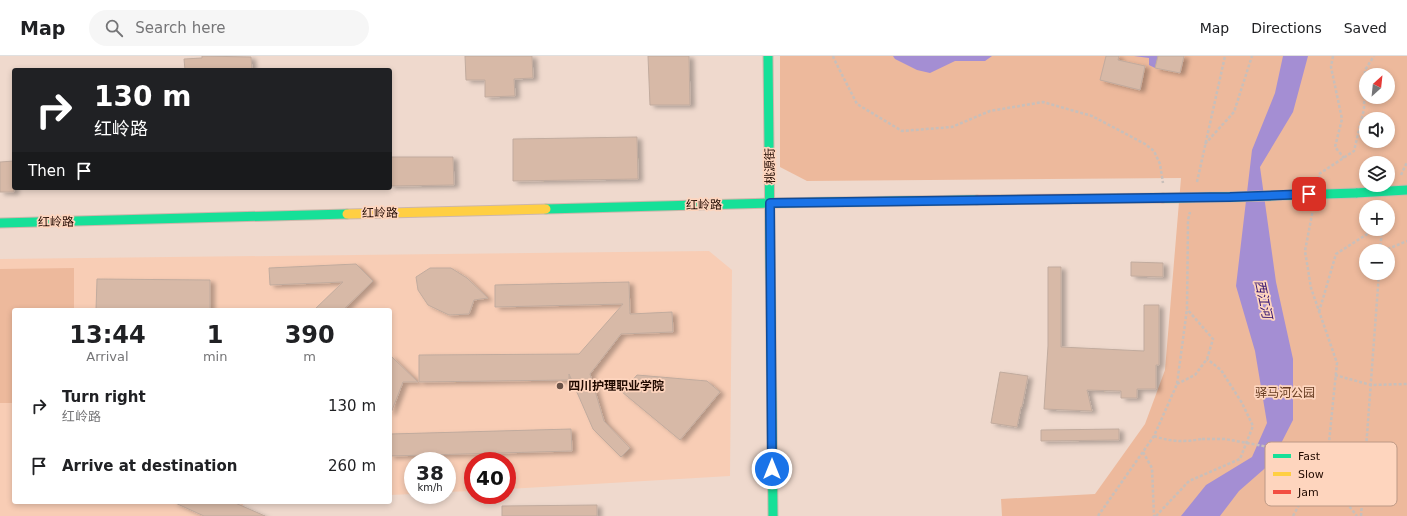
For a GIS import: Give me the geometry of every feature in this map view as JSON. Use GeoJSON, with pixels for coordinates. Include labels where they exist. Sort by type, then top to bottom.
{"type":"FeatureCollection","features":[{"type":"Feature","properties":{"kind":"street","name":"桃源街"},"geometry":{"type":"LineString","coordinates":[[768,56],[773,516]]}},
{"type":"Feature","properties":{"kind":"street","name":"红岭路"},"geometry":{"type":"LineString","coordinates":[[0,223],[770,203],[1230,197],[1407,190]]}},
{"type":"Feature","properties":{"kind":"path"},"geometry":{"type":"LineString","coordinates":[[833,56],[857,104],[902,131],[952,127],[990,111],[1043,102],[1092,116],[1145,144],[1154,151],[1160,164],[1166,198]]}},
{"type":"Feature","properties":{"kind":"path"},"geometry":{"type":"LineString","coordinates":[[1098,516],[1154,436],[1177,384],[1187,308],[1188,220],[1225,56]]}},
{"type":"Feature","properties":{"kind":"path"},"geometry":{"type":"LineString","coordinates":[[1205,144],[1234,112],[1252,56]]}},
{"type":"Feature","properties":{"kind":"path"},"geometry":{"type":"LineString","coordinates":[[1333,56],[1331,67],[1342,119],[1335,147],[1344,158]]}},
{"type":"Feature","properties":{"kind":"path"},"geometry":{"type":"LineString","coordinates":[[1318,182],[1319,174],[1354,151],[1364,109],[1365,70],[1374,56]]}},
{"type":"Feature","properties":{"kind":"path"},"geometry":{"type":"LineString","coordinates":[[1314,205],[1305,251],[1311,288],[1337,363],[1329,442]]}},
{"type":"Feature","properties":{"kind":"path"},"geometry":{"type":"LineString","coordinates":[[1319,312],[1336,254],[1364,236]]}},
{"type":"Feature","properties":{"kind":"path"},"geometry":{"type":"LineString","coordinates":[[1395,246],[1407,241]]}},
{"type":"Feature","properties":{"kind":"path"},"geometry":{"type":"LineString","coordinates":[[1367,442],[1378,280]]}},
{"type":"Feature","properties":{"kind":"path"},"geometry":{"type":"LineString","coordinates":[[1177,384],[1196,375],[1208,359],[1213,339],[1187,308]]}},
{"type":"Feature","properties":{"kind":"path"},"geometry":{"type":"LineString","coordinates":[[1155,516],[1189,481],[1240,459],[1253,426],[1242,403],[1221,370],[1208,359]]}},
{"type":"Feature","properties":{"kind":"path"},"geometry":{"type":"LineString","coordinates":[[1335,375],[1371,385],[1407,384]]}},
{"type":"Feature","properties":{"kind":"path"},"geometry":{"type":"LineString","coordinates":[[1154,436],[1165,440],[1185,442],[1202,439],[1225,438],[1265,446]]}},
{"type":"Feature","properties":{"kind":"path"},"geometry":{"type":"LineString","coordinates":[[1143,452],[1152,468],[1155,516]]}},
{"type":"Feature","properties":{"kind":"path"},"geometry":{"type":"LineString","coordinates":[[1293,516],[1298,506]]}},
{"type":"Feature","properties":{"kind":"path"},"geometry":{"type":"LineString","coordinates":[[1349,506],[1357,516]]}},
{"type":"Feature","properties":{"kind":"path"},"geometry":{"type":"LineString","coordinates":[[1361,516],[1362,506]]}},
{"type":"Feature","properties":{"kind":"shaded area","name":"四川护理职业学院"},"geometry":{"type":"Polygon","coordinates":[[[709,251],[732,270],[730,476],[516,488],[516,452],[464,452],[464,491],[456,492],[456,452],[404,452],[404,494],[392,495],[392,308],[12,308],[12,504],[243,504],[243,516],[0,516],[0,259],[709,251]]]}},
{"type":"Feature","properties":{"kind":"green space","name":"驿马河公园"},"geometry":{"type":"Polygon","coordinates":[[[780,56],[1407,56],[1407,516],[1002,516],[1001,499],[1095,494],[1145,424],[1165,370],[1181,178],[807,181],[780,167],[780,56]]]}},
{"type":"Feature","properties":{"kind":"green space"},"geometry":{"type":"Polygon","coordinates":[[[74,268],[74,308],[12,308],[12,403],[0,403],[0,269],[74,268]]]}},
{"type":"Feature","properties":{"kind":"water"},"geometry":{"type":"Polygon","coordinates":[[[893,56],[992,56],[985,61],[955,61],[930,73],[917,70],[895,59],[893,56]]]}},
{"type":"Feature","properties":{"kind":"water"},"geometry":{"type":"Polygon","coordinates":[[[1134,56],[1158,56],[1155,68],[1149,65],[1149,58],[1134,56]]]}},
{"type":"Feature","properties":{"kind":"water","name":"西江河"},"geometry":{"type":"Polygon","coordinates":[[[1283,56],[1308,56],[1293,112],[1260,167],[1276,282],[1293,359],[1293,420],[1282,442],[1265,442],[1265,468],[1239,491],[1220,516],[1181,516],[1206,485],[1252,457],[1267,423],[1255,351],[1236,286],[1252,150],[1275,93],[1283,56]]]}},
{"type":"Feature","properties":{"kind":"building"},"geometry":{"type":"Polygon","coordinates":[[[202,56],[251,57],[252,68],[185,68],[184,59],[202,58],[202,56]]]}},
{"type":"Feature","properties":{"kind":"building"},"geometry":{"type":"Polygon","coordinates":[[[465,56],[532,56],[533,78],[514,79],[515,96],[485,97],[485,80],[466,80],[465,56]]]}},
{"type":"Feature","properties":{"kind":"building"},"geometry":{"type":"Polygon","coordinates":[[[648,56],[689,56],[690,105],[650,105],[648,56]]]}},
{"type":"Feature","properties":{"kind":"building"},"geometry":{"type":"Polygon","coordinates":[[[1106,56],[1119,56],[1118,60],[1145,66],[1140,90],[1100,80],[1106,56]]]}},
{"type":"Feature","properties":{"kind":"building"},"geometry":{"type":"Polygon","coordinates":[[[1158,56],[1184,56],[1180,73],[1155,68],[1158,56]]]}},
{"type":"Feature","properties":{"kind":"building"},"geometry":{"type":"Polygon","coordinates":[[[637,137],[638,179],[513,181],[513,139],[637,137]]]}},
{"type":"Feature","properties":{"kind":"building"},"geometry":{"type":"Polygon","coordinates":[[[392,157],[453,157],[454,185],[392,186],[392,157]]]}},
{"type":"Feature","properties":{"kind":"building"},"geometry":{"type":"Polygon","coordinates":[[[12,161],[12,190],[14,190],[14,192],[0,192],[0,162],[12,161]]]}},
{"type":"Feature","properties":{"kind":"building"},"geometry":{"type":"Polygon","coordinates":[[[1131,262],[1163,263],[1163,277],[1131,276],[1131,262]]]}},
{"type":"Feature","properties":{"kind":"building"},"geometry":{"type":"Polygon","coordinates":[[[356,264],[373,281],[345,308],[316,308],[343,282],[270,285],[269,268],[356,264]]]}},
{"type":"Feature","properties":{"kind":"building"},"geometry":{"type":"Polygon","coordinates":[[[1048,267],[1061,267],[1061,347],[1144,351],[1144,305],[1159,305],[1159,365],[1156,365],[1156,389],[1137,389],[1137,398],[1121,398],[1121,391],[1087,390],[1092,411],[1044,409],[1048,346],[1048,267]]]}},
{"type":"Feature","properties":{"kind":"building"},"geometry":{"type":"Polygon","coordinates":[[[430,268],[451,268],[467,278],[488,298],[474,300],[469,314],[449,315],[428,305],[418,290],[416,277],[430,268]]]}},
{"type":"Feature","properties":{"kind":"building"},"geometry":{"type":"Polygon","coordinates":[[[97,279],[210,280],[210,308],[96,308],[97,279]]]}},
{"type":"Feature","properties":{"kind":"building"},"geometry":{"type":"Polygon","coordinates":[[[629,282],[630,314],[672,312],[673,332],[621,334],[590,374],[604,421],[630,448],[621,457],[593,429],[569,374],[569,380],[419,382],[419,355],[579,354],[623,304],[495,307],[495,285],[629,282]]]}},
{"type":"Feature","properties":{"kind":"building"},"geometry":{"type":"Polygon","coordinates":[[[392,357],[418,382],[403,382],[392,410],[392,357]]]}},
{"type":"Feature","properties":{"kind":"building"},"geometry":{"type":"Polygon","coordinates":[[[1000,372],[1028,376],[1017,427],[991,423],[1000,372]]]}},
{"type":"Feature","properties":{"kind":"building"},"geometry":{"type":"Polygon","coordinates":[[[637,375],[707,381],[720,392],[680,440],[622,392],[637,375]]]}},
{"type":"Feature","properties":{"kind":"building"},"geometry":{"type":"Polygon","coordinates":[[[571,429],[572,451],[464,452],[464,454],[456,454],[456,452],[404,452],[404,456],[392,456],[392,434],[571,429]]]}},
{"type":"Feature","properties":{"kind":"building"},"geometry":{"type":"Polygon","coordinates":[[[1119,429],[1119,440],[1041,441],[1041,430],[1119,429]]]}},
{"type":"Feature","properties":{"kind":"building"},"geometry":{"type":"Polygon","coordinates":[[[177,504],[238,504],[265,516],[204,516],[177,504]]]}},
{"type":"Feature","properties":{"kind":"building"},"geometry":{"type":"Polygon","coordinates":[[[597,505],[597,516],[502,516],[502,506],[597,505]]]}},
{"type":"Feature","properties":{"kind":"traffic: fast"},"geometry":{"type":"LineString","coordinates":[[768,56],[773,516]]}},
{"type":"Feature","properties":{"kind":"traffic: fast"},"geometry":{"type":"LineString","coordinates":[[1356,193],[1407,190]]}},
{"type":"Feature","properties":{"kind":"traffic: fast"},"geometry":{"type":"LineString","coordinates":[[1230,197],[1356,193]]}},
{"type":"Feature","properties":{"kind":"traffic: fast"},"geometry":{"type":"LineString","coordinates":[[1163,198],[1230,197]]}},
{"type":"Feature","properties":{"kind":"traffic: fast"},"geometry":{"type":"LineString","coordinates":[[546,209],[770,203],[977,200]]}},
{"type":"Feature","properties":{"kind":"traffic: fast"},"geometry":{"type":"LineString","coordinates":[[0,223],[347,214]]}},
{"type":"Feature","properties":{"kind":"traffic: slow"},"geometry":{"type":"LineString","coordinates":[[347,214],[546,209]]}},
{"type":"Feature","properties":{"kind":"traffic: jam"},"geometry":{"type":"LineString","coordinates":[[977,200],[1163,198]]}},
{"type":"Feature","properties":{"kind":"place","name":"四川护理职业学院"},"geometry":{"type":"Point","coordinates":[560,386]}},
{"type":"Feature","properties":{"kind":"route"},"geometry":{"type":"LineString","coordinates":[[772,469],[770,203],[1230,197],[1309,194]]}}]}
